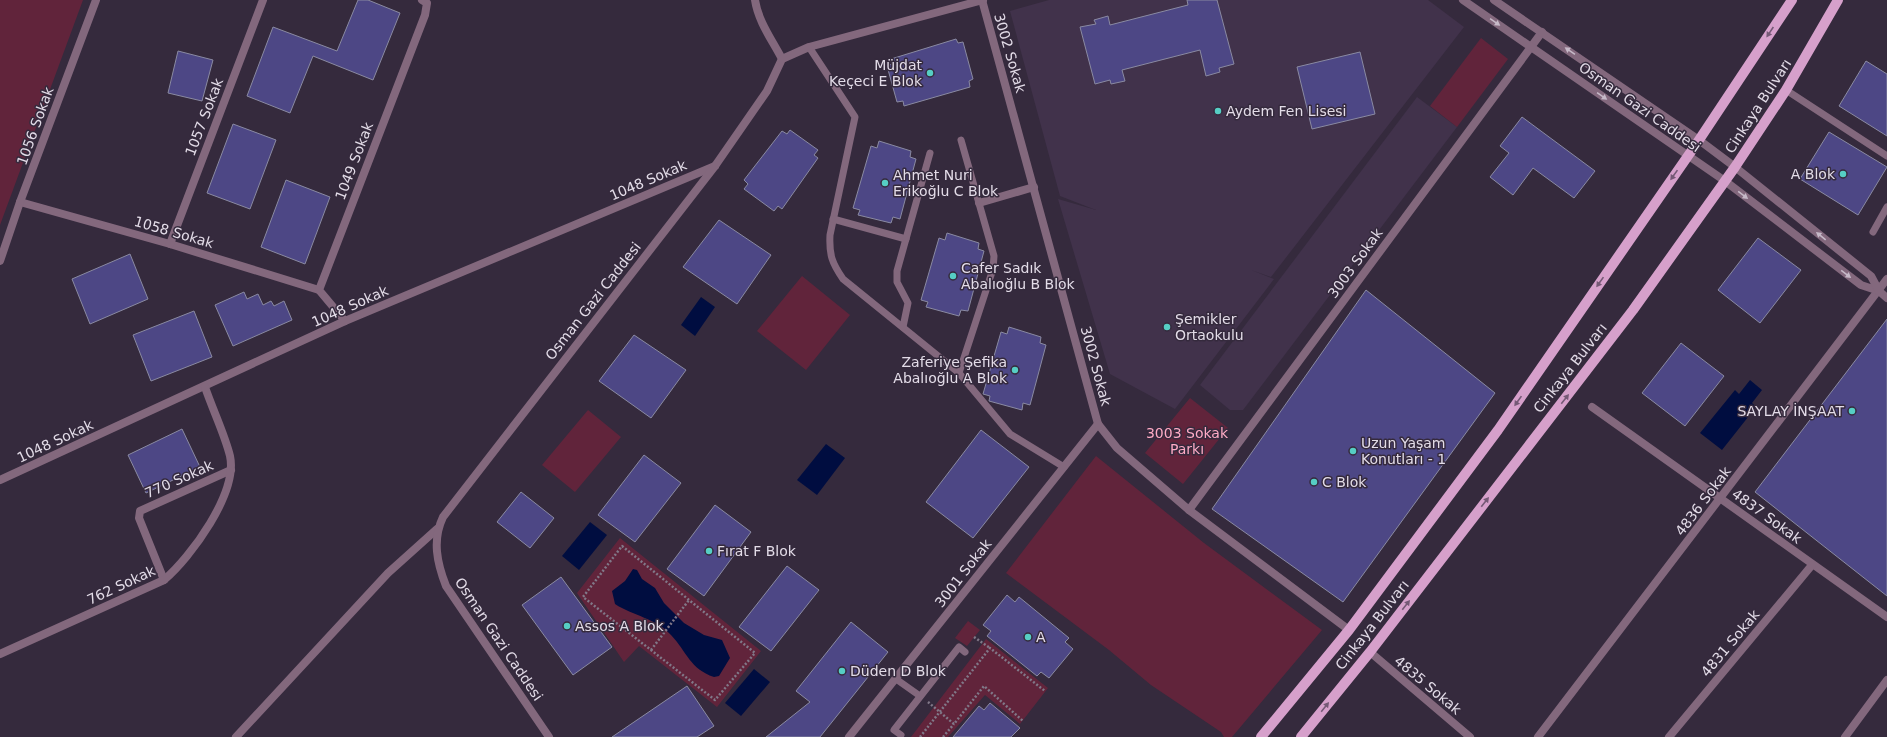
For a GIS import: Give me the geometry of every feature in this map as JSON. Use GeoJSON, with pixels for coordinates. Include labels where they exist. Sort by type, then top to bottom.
{"type":"FeatureCollection","features":[{"type":"Feature","properties":{"kind":"main road","name":"Cinkaya Bulvarı"},"geometry":{"type":"LineString","coordinates":[[1261,737],[1349,630],[1498,430],[1699,140],[1792,0]]}},
{"type":"Feature","properties":{"kind":"main road","name":"Cinkaya Bulvarı"},"geometry":{"type":"LineString","coordinates":[[1301,737],[1370,652],[1633,310],[1725,181],[1786,90],[1838,0]]}},
{"type":"Feature","properties":{"kind":"street","name":"1056 Sokak"},"geometry":{"type":"LineString","coordinates":[[0,261],[20,202],[96,0]]}},
{"type":"Feature","properties":{"kind":"street","name":"1057 Sokak"},"geometry":{"type":"LineString","coordinates":[[170,244],[263,0]]}},
{"type":"Feature","properties":{"kind":"street"},"geometry":{"type":"LineString","coordinates":[[755,0],[756,9],[782,59],[809,47],[982,0]]}},
{"type":"Feature","properties":{"kind":"street","name":"3002 Sokak"},"geometry":{"type":"LineString","coordinates":[[982,0],[1098,424],[1117,448],[1189,510],[1349,630]]}},
{"type":"Feature","properties":{"kind":"street","name":"Osman Gazi Caddesi"},"geometry":{"type":"LineString","coordinates":[[1463,0],[1725,181],[1861,285],[1879,291]]}},
{"type":"Feature","properties":{"kind":"street","name":"Osman Gazi Caddesi"},"geometry":{"type":"LineString","coordinates":[[1494,0],[1735,166],[1871,276],[1879,291],[1887,298]]}},
{"type":"Feature","properties":{"kind":"street","name":"1049 Sokak"},"geometry":{"type":"LineString","coordinates":[[319,290],[425,15],[424,1]]}},
{"type":"Feature","properties":{"kind":"street","name":"3003 Sokak"},"geometry":{"type":"LineString","coordinates":[[1189,510],[1542,32]]}},
{"type":"Feature","properties":{"kind":"street","name":"Osman Gazi Caddesi"},"geometry":{"type":"LineString","coordinates":[[550,737],[446,586],[437,555],[437,530],[443,517],[715,166],[766,91],[782,59]]}},
{"type":"Feature","properties":{"kind":"street","name":"1048 Sokak"},"geometry":{"type":"LineString","coordinates":[[0,480],[205,387],[345,321],[715,166]]}},
{"type":"Feature","properties":{"kind":"street"},"geometry":{"type":"LineString","coordinates":[[979,203],[1034,187]]}},
{"type":"Feature","properties":{"kind":"street","name":"1058 Sokak"},"geometry":{"type":"LineString","coordinates":[[20,202],[170,244],[319,290]]}},
{"type":"Feature","properties":{"kind":"street","name":"4836 Sokak"},"geometry":{"type":"LineString","coordinates":[[1538,737],[1887,279]]}},
{"type":"Feature","properties":{"kind":"street"},"geometry":{"type":"LineString","coordinates":[[319,290],[345,321]]}},
{"type":"Feature","properties":{"kind":"street","name":"762 Sokak"},"geometry":{"type":"LineString","coordinates":[[0,654],[164,580],[179,567],[206,530],[225,493],[230,470],[230,457],[205,387]]}},
{"type":"Feature","properties":{"kind":"street","name":"4837 Sokak"},"geometry":{"type":"LineString","coordinates":[[1592,407],[1887,617]]}},
{"type":"Feature","properties":{"kind":"street","name":"3001 Sokak"},"geometry":{"type":"LineString","coordinates":[[849,737],[1098,424]]}},
{"type":"Feature","properties":{"kind":"street","name":"770 Sokak"},"geometry":{"type":"LineString","coordinates":[[164,580],[139,518],[140,511],[230,470]]}},
{"type":"Feature","properties":{"kind":"street"},"geometry":{"type":"LineString","coordinates":[[236,737],[388,573],[437,530]]}},
{"type":"Feature","properties":{"kind":"street","name":"4831 Sokak"},"geometry":{"type":"LineString","coordinates":[[1669,737],[1812,565]]}},
{"type":"Feature","properties":{"kind":"street","name":"4835 Sokak"},"geometry":{"type":"LineString","coordinates":[[1370,652],[1470,737]]}},
{"type":"Feature","properties":{"kind":"street"},"geometry":{"type":"LineString","coordinates":[[1845,737],[1887,680]]}},
{"type":"Feature","properties":{"kind":"lane"},"geometry":{"type":"LineString","coordinates":[[809,47],[855,117],[830,235],[830,251],[833,265],[843,279],[959,372],[1010,434],[1064,467]]}},
{"type":"Feature","properties":{"kind":"lane"},"geometry":{"type":"LineString","coordinates":[[1786,90],[1887,156]]}},
{"type":"Feature","properties":{"kind":"lane"},"geometry":{"type":"LineString","coordinates":[[959,372],[993,269],[994,256],[961,140]]}},
{"type":"Feature","properties":{"kind":"lane"},"geometry":{"type":"LineString","coordinates":[[903,327],[908,303],[898,282],[897,271],[930,153]]}},
{"type":"Feature","properties":{"kind":"lane"},"geometry":{"type":"LineString","coordinates":[[1873,232],[1887,207]]}},
{"type":"Feature","properties":{"kind":"lane"},"geometry":{"type":"LineString","coordinates":[[833,219],[906,239]]}},
{"type":"Feature","properties":{"kind":"lane"},"geometry":{"type":"LineString","coordinates":[[901,735],[894,730],[920,696],[959,647],[965,652]]}},
{"type":"Feature","properties":{"kind":"lane"},"geometry":{"type":"LineString","coordinates":[[896,679],[920,696]]}},
{"type":"Feature","properties":{"kind":"path"},"geometry":{"type":"LineString","coordinates":[[622,546],[689,600],[755,653],[715,700],[583,597],[622,546]]}},
{"type":"Feature","properties":{"kind":"path"},"geometry":{"type":"LineString","coordinates":[[651,650],[689,600]]}},
{"type":"Feature","properties":{"kind":"path"},"geometry":{"type":"LineString","coordinates":[[974,637],[1045,691]]}},
{"type":"Feature","properties":{"kind":"path"},"geometry":{"type":"LineString","coordinates":[[920,737],[990,648]]}},
{"type":"Feature","properties":{"kind":"path"},"geometry":{"type":"LineString","coordinates":[[943,737],[984,686],[1023,721]]}},
{"type":"Feature","properties":{"kind":"path"},"geometry":{"type":"LineString","coordinates":[[920,696],[954,724]]}},
{"type":"Feature","properties":{"kind":"shaded area","name":"Aydem Fen Lisesi"},"geometry":{"type":"Polygon","coordinates":[[[1049,0],[1428,0],[1464,27],[1271,277],[1251,270],[1274,279],[1175,409],[1110,374],[1058,199],[1096,210],[1060,196],[1010,11],[1049,0]]]}},
{"type":"Feature","properties":{"kind":"shaded area"},"geometry":{"type":"Polygon","coordinates":[[[1417,97],[1457,127],[1243,410],[1230,410],[1200,385],[1417,97]]]}},
{"type":"Feature","properties":{"kind":"shaded area"},"geometry":{"type":"Polygon","coordinates":[[[701,297],[715,307],[695,336],[681,325],[701,297]]]}},
{"type":"Feature","properties":{"kind":"shaded area"},"geometry":{"type":"Polygon","coordinates":[[[1750,380],[1762,390],[1752,403],[1756,407],[1722,450],[1700,433],[1735,390],[1739,394],[1750,380]]]}},
{"type":"Feature","properties":{"kind":"shaded area"},"geometry":{"type":"Polygon","coordinates":[[[826,444],[845,458],[817,495],[797,480],[826,444]]]}},
{"type":"Feature","properties":{"kind":"shaded area"},"geometry":{"type":"Polygon","coordinates":[[[590,522],[607,535],[579,570],[562,556],[590,522]]]}},
{"type":"Feature","properties":{"kind":"shaded area"},"geometry":{"type":"Polygon","coordinates":[[[633,569],[637,570],[642,579],[655,588],[664,603],[684,623],[704,635],[722,640],[730,658],[719,676],[714,677],[706,674],[694,665],[665,629],[615,604],[612,591],[625,581],[633,569]]]}},
{"type":"Feature","properties":{"kind":"shaded area"},"geometry":{"type":"Polygon","coordinates":[[[754,669],[770,682],[741,716],[725,703],[754,669]]]}},
{"type":"Feature","properties":{"kind":"green space"},"geometry":{"type":"Polygon","coordinates":[[[0,0],[83,0],[0,225],[0,0]]]}},
{"type":"Feature","properties":{"kind":"green space"},"geometry":{"type":"Polygon","coordinates":[[[1481,38],[1508,59],[1457,127],[1430,106],[1481,38]]]}},
{"type":"Feature","properties":{"kind":"green space"},"geometry":{"type":"Polygon","coordinates":[[[802,276],[850,315],[806,370],[757,331],[802,276]]]}},
{"type":"Feature","properties":{"kind":"green space","name":"3003 Sokak Parkı"},"geometry":{"type":"Polygon","coordinates":[[[1190,398],[1228,428],[1183,484],[1145,453],[1190,398]]]}},
{"type":"Feature","properties":{"kind":"green space"},"geometry":{"type":"Polygon","coordinates":[[[588,410],[621,437],[575,492],[542,465],[588,410]]]}},
{"type":"Feature","properties":{"kind":"green space"},"geometry":{"type":"Polygon","coordinates":[[[1096,456],[1204,543],[1322,630],[1232,737],[1224,737],[1221,732],[1151,685],[1109,650],[1006,573],[1096,456]]]}},
{"type":"Feature","properties":{"kind":"green space"},"geometry":{"type":"Polygon","coordinates":[[[620,538],[761,651],[717,707],[639,646],[624,662],[577,593],[620,538]]]}},
{"type":"Feature","properties":{"kind":"green space"},"geometry":{"type":"Polygon","coordinates":[[[968,621],[980,630],[967,646],[955,638],[968,621]]]}},
{"type":"Feature","properties":{"kind":"green space"},"geometry":{"type":"Polygon","coordinates":[[[986,639],[1048,688],[1020,724],[985,695],[948,737],[911,737],[986,639]]]}},
{"type":"Feature","properties":{"kind":"building"},"geometry":{"type":"Polygon","coordinates":[[[358,0],[368,0],[400,13],[373,80],[313,56],[290,113],[247,96],[273,27],[337,51],[358,0]]]}},
{"type":"Feature","properties":{"kind":"building"},"geometry":{"type":"Polygon","coordinates":[[[1187,0],[1217,0],[1234,64],[1219,68],[1220,72],[1206,76],[1200,50],[1122,70],[1125,81],[1111,84],[1110,80],[1095,84],[1080,27],[1096,24],[1094,20],[1108,16],[1110,25],[1188,5],[1187,0]]]}},
{"type":"Feature","properties":{"kind":"building","name":"Müjdat Keçeci E Blok"},"geometry":{"type":"Polygon","coordinates":[[[956,39],[958,43],[963,42],[973,79],[969,81],[970,87],[904,106],[903,101],[897,102],[887,66],[892,64],[891,59],[956,39]]]}},
{"type":"Feature","properties":{"kind":"building"},"geometry":{"type":"Polygon","coordinates":[[[178,51],[213,60],[202,101],[168,93],[178,51]]]}},
{"type":"Feature","properties":{"kind":"building"},"geometry":{"type":"Polygon","coordinates":[[[1360,52],[1375,114],[1312,129],[1297,67],[1360,52]]]}},
{"type":"Feature","properties":{"kind":"building"},"geometry":{"type":"Polygon","coordinates":[[[1866,61],[1887,74],[1887,136],[1839,106],[1866,61]]]}},
{"type":"Feature","properties":{"kind":"building"},"geometry":{"type":"Polygon","coordinates":[[[1522,117],[1595,171],[1574,198],[1533,168],[1513,195],[1490,177],[1509,153],[1500,146],[1522,117]]]}},
{"type":"Feature","properties":{"kind":"building"},"geometry":{"type":"Polygon","coordinates":[[[233,124],[276,140],[250,209],[207,193],[233,124]]]}},
{"type":"Feature","properties":{"kind":"building"},"geometry":{"type":"Polygon","coordinates":[[[790,130],[818,150],[814,155],[818,158],[782,209],[778,206],[774,211],[744,189],[748,184],[744,180],[782,131],[787,134],[790,130]]]}},
{"type":"Feature","properties":{"kind":"building","name":"A Blok"},"geometry":{"type":"Polygon","coordinates":[[[1829,132],[1887,167],[1858,215],[1800,179],[1829,132]]]}},
{"type":"Feature","properties":{"kind":"building","name":"Ahmet Nuri Erikoğlu C Blok"},"geometry":{"type":"Polygon","coordinates":[[[879,141],[911,151],[910,157],[916,159],[900,219],[893,217],[891,223],[858,215],[860,210],[853,208],[871,146],[877,148],[879,141]]]}},
{"type":"Feature","properties":{"kind":"building"},"geometry":{"type":"Polygon","coordinates":[[[286,180],[330,197],[305,264],[261,247],[286,180]]]}},
{"type":"Feature","properties":{"kind":"building"},"geometry":{"type":"Polygon","coordinates":[[[719,220],[771,255],[737,304],[683,267],[719,220]]]}},
{"type":"Feature","properties":{"kind":"building","name":"Cafer Sadık Abalıoğlu B Blok"},"geometry":{"type":"Polygon","coordinates":[[[947,233],[979,243],[978,249],[984,251],[968,311],[961,310],[959,316],[926,307],[928,302],[921,300],[939,238],[945,240],[947,233]]]}},
{"type":"Feature","properties":{"kind":"building"},"geometry":{"type":"Polygon","coordinates":[[[1758,238],[1801,270],[1760,323],[1718,290],[1758,238]]]}},
{"type":"Feature","properties":{"kind":"building"},"geometry":{"type":"Polygon","coordinates":[[[130,254],[148,299],[90,324],[72,279],[130,254]]]}},
{"type":"Feature","properties":{"kind":"building","name":"Uzun Yaşam Konutları - 1"},"geometry":{"type":"Polygon","coordinates":[[[1366,290],[1495,393],[1343,602],[1212,509],[1366,290]]]}},
{"type":"Feature","properties":{"kind":"building"},"geometry":{"type":"Polygon","coordinates":[[[244,292],[247,299],[258,294],[263,305],[271,301],[274,306],[284,301],[292,320],[233,346],[215,305],[244,292]]]}},
{"type":"Feature","properties":{"kind":"building"},"geometry":{"type":"Polygon","coordinates":[[[194,311],[212,357],[151,381],[133,335],[194,311]]]}},
{"type":"Feature","properties":{"kind":"building","name":"SAYLAY İNŞAAT"},"geometry":{"type":"Polygon","coordinates":[[[1887,319],[1887,596],[1755,492],[1887,319]]]}},
{"type":"Feature","properties":{"kind":"building","name":"Zaferiye Şefika Abalıoğlu A Blok"},"geometry":{"type":"Polygon","coordinates":[[[1009,327],[1041,337],[1040,343],[1046,345],[1030,405],[1023,403],[1022,410],[989,401],[990,396],[983,394],[1001,332],[1007,334],[1009,327]]]}},
{"type":"Feature","properties":{"kind":"building"},"geometry":{"type":"Polygon","coordinates":[[[634,335],[686,370],[651,418],[599,381],[634,335]]]}},
{"type":"Feature","properties":{"kind":"building"},"geometry":{"type":"Polygon","coordinates":[[[1681,343],[1724,376],[1685,426],[1642,393],[1681,343]]]}},
{"type":"Feature","properties":{"kind":"building"},"geometry":{"type":"Polygon","coordinates":[[[182,429],[200,467],[146,493],[128,455],[182,429]]]}},
{"type":"Feature","properties":{"kind":"building"},"geometry":{"type":"Polygon","coordinates":[[[981,430],[1029,467],[973,538],[926,502],[981,430]]]}},
{"type":"Feature","properties":{"kind":"building"},"geometry":{"type":"Polygon","coordinates":[[[644,455],[681,483],[635,542],[598,515],[644,455]]]}},
{"type":"Feature","properties":{"kind":"building"},"geometry":{"type":"Polygon","coordinates":[[[521,492],[554,518],[530,548],[497,522],[521,492]]]}},
{"type":"Feature","properties":{"kind":"building","name":"Fırat F Blok"},"geometry":{"type":"Polygon","coordinates":[[[715,505],[751,532],[704,596],[667,569],[715,505]]]}},
{"type":"Feature","properties":{"kind":"building"},"geometry":{"type":"Polygon","coordinates":[[[787,566],[819,590],[771,651],[739,627],[787,566]]]}},
{"type":"Feature","properties":{"kind":"building","name":"Assos A Blok"},"geometry":{"type":"Polygon","coordinates":[[[561,577],[612,647],[573,675],[522,605],[561,577]]]}},
{"type":"Feature","properties":{"kind":"building","name":"A"},"geometry":{"type":"Polygon","coordinates":[[[1007,595],[1015,602],[1019,597],[1069,638],[1065,642],[1073,649],[1049,678],[1041,672],[1037,676],[987,636],[991,631],[983,625],[1007,595]]]}},
{"type":"Feature","properties":{"kind":"building","name":"Düden D Blok"},"geometry":{"type":"Polygon","coordinates":[[[851,622],[888,652],[820,737],[766,737],[810,702],[796,691],[851,622]]]}},
{"type":"Feature","properties":{"kind":"building"},"geometry":{"type":"Polygon","coordinates":[[[687,686],[714,726],[697,737],[612,737],[687,686]]]}},
{"type":"Feature","properties":{"kind":"building"},"geometry":{"type":"Polygon","coordinates":[[[990,703],[1020,728],[1011,737],[953,737],[979,706],[984,710],[990,703]]]}},
{"type":"Feature","properties":{"kind":"place","name":"Müjdat Keçeci E Blok"},"geometry":{"type":"Point","coordinates":[930,73]}},
{"type":"Feature","properties":{"kind":"place","name":"Aydem Fen Lisesi"},"geometry":{"type":"Point","coordinates":[1218,111]}},
{"type":"Feature","properties":{"kind":"place","name":"A Blok"},"geometry":{"type":"Point","coordinates":[1843,174]}},
{"type":"Feature","properties":{"kind":"place","name":"Ahmet Nuri Erikoğlu C Blok"},"geometry":{"type":"Point","coordinates":[885,183]}},
{"type":"Feature","properties":{"kind":"place","name":"Cafer Sadık Abalıoğlu B Blok"},"geometry":{"type":"Point","coordinates":[953,276]}},
{"type":"Feature","properties":{"kind":"place","name":"Şemikler Ortaokulu"},"geometry":{"type":"Point","coordinates":[1167,327]}},
{"type":"Feature","properties":{"kind":"place","name":"Zaferiye Şefika Abalıoğlu A Blok"},"geometry":{"type":"Point","coordinates":[1015,370]}},
{"type":"Feature","properties":{"kind":"place","name":"SAYLAY İNŞAAT"},"geometry":{"type":"Point","coordinates":[1852,411]}},
{"type":"Feature","properties":{"kind":"place","name":"Uzun Yaşam Konutları - 1"},"geometry":{"type":"Point","coordinates":[1353,451]}},
{"type":"Feature","properties":{"kind":"place","name":"C Blok"},"geometry":{"type":"Point","coordinates":[1314,482]}},
{"type":"Feature","properties":{"kind":"place","name":"Fırat F Blok"},"geometry":{"type":"Point","coordinates":[709,551]}},
{"type":"Feature","properties":{"kind":"place","name":"Assos A Blok"},"geometry":{"type":"Point","coordinates":[567,626]}},
{"type":"Feature","properties":{"kind":"place","name":"A"},"geometry":{"type":"Point","coordinates":[1028,637]}},
{"type":"Feature","properties":{"kind":"place","name":"Düden D Blok"},"geometry":{"type":"Point","coordinates":[842,671]}}]}
